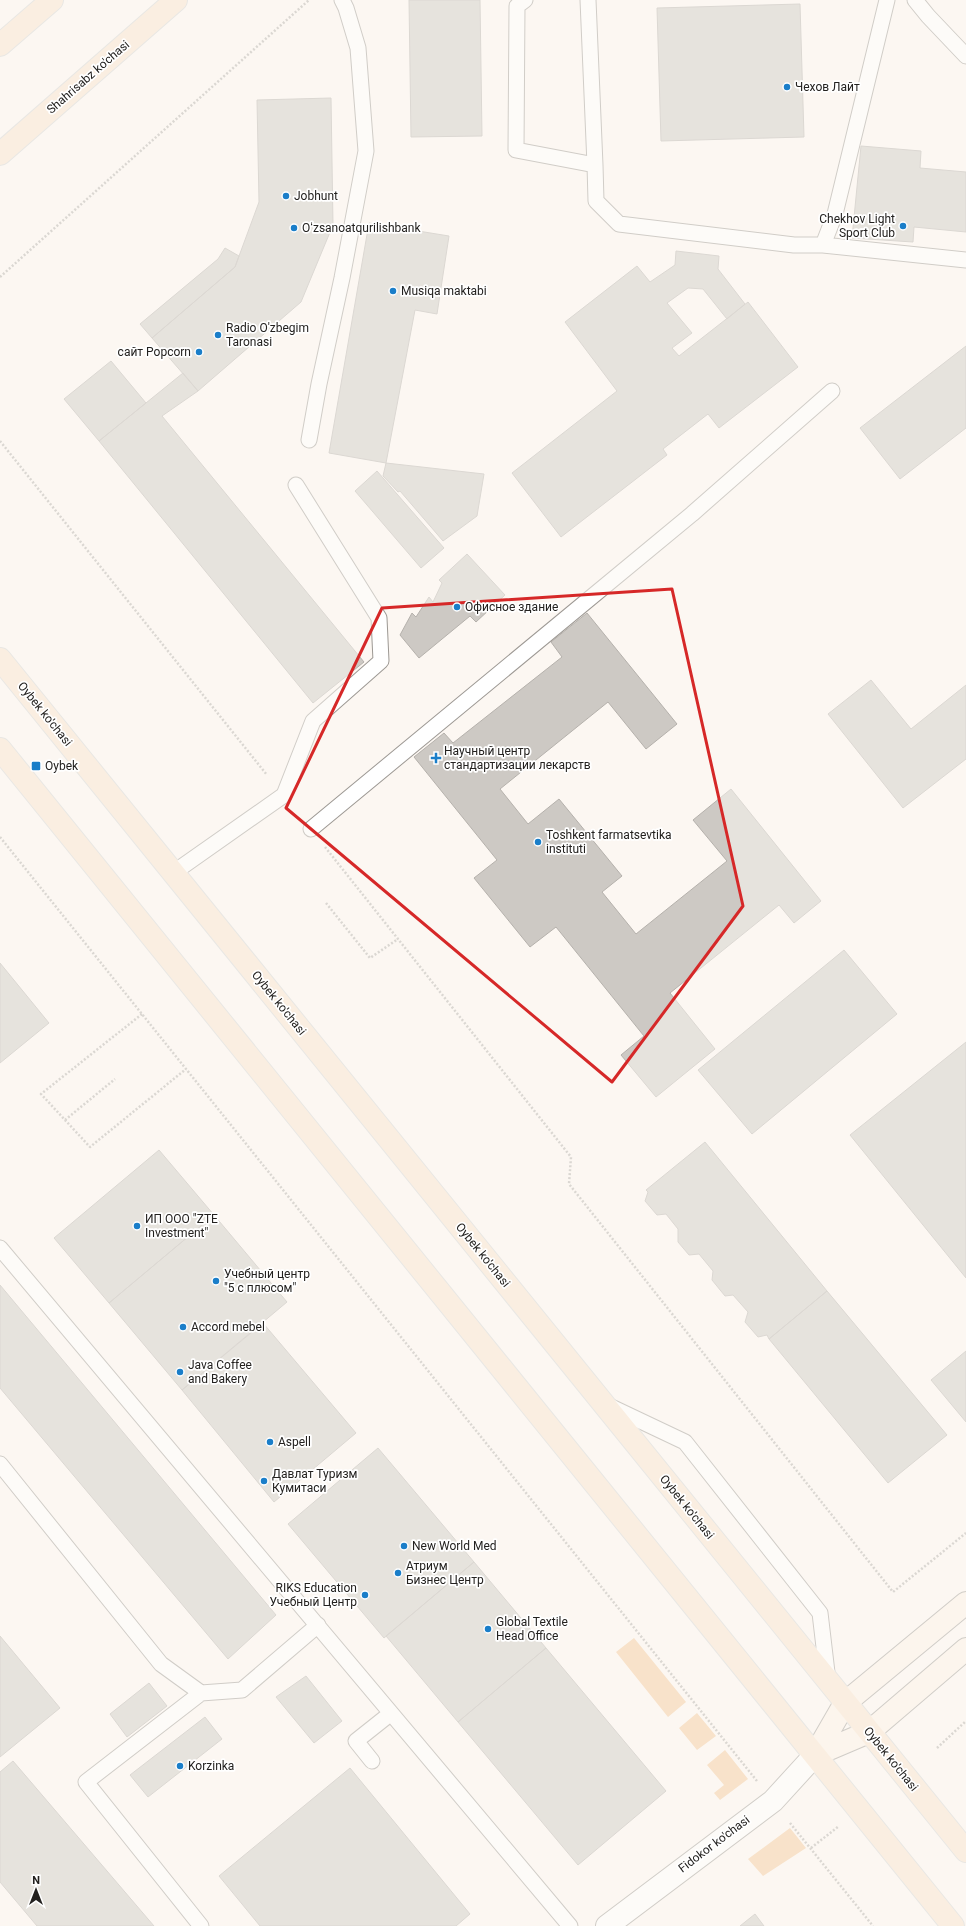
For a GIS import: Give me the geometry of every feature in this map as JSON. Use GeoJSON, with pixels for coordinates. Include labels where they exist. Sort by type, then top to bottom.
{"type":"FeatureCollection","features":[{"type":"Feature","properties":{"kind":"main road"},"geometry":{"type":"LineString","coordinates":[[0,45],[52,0]]}},
{"type":"Feature","properties":{"kind":"main road","name":"Shahrisabz ko'chasi"},"geometry":{"type":"LineString","coordinates":[[0,154],[176,0]]}},
{"type":"Feature","properties":{"kind":"main road","name":"Oybek ko'chasi"},"geometry":{"type":"LineString","coordinates":[[0,659],[966,1851]]}},
{"type":"Feature","properties":{"kind":"main road"},"geometry":{"type":"LineString","coordinates":[[0,749],[953,1926]]}},
{"type":"Feature","properties":{"kind":"main road","name":"Fidokor ko'chasi"},"geometry":{"type":"LineString","coordinates":[[815,1755],[845,1703],[966,1603]]}},
{"type":"Feature","properties":{"kind":"main road","name":"Fidokor ko'chasi"},"geometry":{"type":"LineString","coordinates":[[815,1755],[869,1732],[966,1649]]}},
{"type":"Feature","properties":{"kind":"street","name":"Fidokor ko'chasi"},"geometry":{"type":"LineString","coordinates":[[607,1926],[773,1801],[815,1755]]}},
{"type":"Feature","properties":{"kind":"lane"},"geometry":{"type":"LineString","coordinates":[[309,440],[366,151],[358,48],[346,8],[342,0]]}},
{"type":"Feature","properties":{"kind":"lane"},"geometry":{"type":"LineString","coordinates":[[525,0],[517,6],[516,150],[596,165]]}},
{"type":"Feature","properties":{"kind":"lane"},"geometry":{"type":"LineString","coordinates":[[588,0],[596,165],[596,201],[619,224],[794,245],[824,245],[966,260]]}},
{"type":"Feature","properties":{"kind":"lane"},"geometry":{"type":"LineString","coordinates":[[824,245],[835,214],[887,0]]}},
{"type":"Feature","properties":{"kind":"lane"},"geometry":{"type":"LineString","coordinates":[[915,0],[966,56]]}},
{"type":"Feature","properties":{"kind":"lane"},"geometry":{"type":"LineString","coordinates":[[311,829],[692,514],[832,391]]}},
{"type":"Feature","properties":{"kind":"lane"},"geometry":{"type":"LineString","coordinates":[[173,873],[284,795],[313,720],[381,661],[379,618],[296,485]]}},
{"type":"Feature","properties":{"kind":"lane"},"geometry":{"type":"LineString","coordinates":[[0,1248],[318,1626],[390,1714],[570,1926]]}},
{"type":"Feature","properties":{"kind":"lane"},"geometry":{"type":"LineString","coordinates":[[603,1403],[685,1442],[820,1613],[829,1682]]}},
{"type":"Feature","properties":{"kind":"lane"},"geometry":{"type":"LineString","coordinates":[[0,1464],[161,1664],[201,1693]]}},
{"type":"Feature","properties":{"kind":"lane"},"geometry":{"type":"LineString","coordinates":[[201,1926],[86,1782],[201,1693],[242,1690],[318,1626]]}},
{"type":"Feature","properties":{"kind":"lane"},"geometry":{"type":"LineString","coordinates":[[372,1761],[356,1741],[390,1714]]}},
{"type":"Feature","properties":{"kind":"path"},"geometry":{"type":"LineString","coordinates":[[0,277],[309,0]]}},
{"type":"Feature","properties":{"kind":"path"},"geometry":{"type":"LineString","coordinates":[[0,837],[758,1783]]}},
{"type":"Feature","properties":{"kind":"path"},"geometry":{"type":"LineString","coordinates":[[326,903],[370,958],[398,939]]}},
{"type":"Feature","properties":{"kind":"path"},"geometry":{"type":"LineString","coordinates":[[142,1014],[41,1094],[90,1147],[186,1069]]}},
{"type":"Feature","properties":{"kind":"path"},"geometry":{"type":"LineString","coordinates":[[65,1120],[115,1079]]}},
{"type":"Feature","properties":{"kind":"path"},"geometry":{"type":"LineString","coordinates":[[571,1157],[569,1184],[893,1592],[966,1533]]}},
{"type":"Feature","properties":{"kind":"path"},"geometry":{"type":"LineString","coordinates":[[937,1748],[966,1722]]}},
{"type":"Feature","properties":{"kind":"path"},"geometry":{"type":"LineString","coordinates":[[790,1823],[873,1926]]}},
{"type":"Feature","properties":{"kind":"path"},"geometry":{"type":"LineString","coordinates":[[811,1848],[839,1825]]}},
{"type":"Feature","properties":{"kind":"highlighted area"},"geometry":{"type":"Polygon","coordinates":[[[672,589],[743,906],[612,1082],[286,808],[382,608],[672,589]]]}},
{"type":"Feature","properties":{"kind":"shaded area"},"geometry":{"type":"Polygon","coordinates":[[[634,1638],[686,1702],[668,1717],[616,1652],[634,1638]]]}},
{"type":"Feature","properties":{"kind":"shaded area"},"geometry":{"type":"Polygon","coordinates":[[[697,1713],[716,1736],[697,1750],[679,1728],[697,1713]]]}},
{"type":"Feature","properties":{"kind":"shaded area"},"geometry":{"type":"Polygon","coordinates":[[[725,1750],[748,1779],[720,1800],[714,1793],[724,1785],[707,1765],[725,1750]]]}},
{"type":"Feature","properties":{"kind":"shaded area"},"geometry":{"type":"Polygon","coordinates":[[[790,1828],[806,1848],[763,1876],[748,1859],[790,1828]]]}},
{"type":"Feature","properties":{"kind":"building"},"geometry":{"type":"Polygon","coordinates":[[[409,0],[480,0],[482,136],[411,137],[409,0]]]}},
{"type":"Feature","properties":{"kind":"building"},"geometry":{"type":"Polygon","coordinates":[[[800,4],[804,137],[661,141],[657,8],[800,4]]]}},
{"type":"Feature","properties":{"kind":"building"},"geometry":{"type":"Polygon","coordinates":[[[331,98],[333,225],[301,302],[198,391],[152,338],[235,267],[259,202],[257,100],[331,98]]]}},
{"type":"Feature","properties":{"kind":"building"},"geometry":{"type":"Polygon","coordinates":[[[861,146],[921,151],[920,168],[966,172],[966,232],[914,227],[913,242],[852,238],[861,146]]]}},
{"type":"Feature","properties":{"kind":"building"},"geometry":{"type":"Polygon","coordinates":[[[369,223],[449,236],[437,314],[415,310],[386,463],[329,453],[369,223]]]}},
{"type":"Feature","properties":{"kind":"building"},"geometry":{"type":"Polygon","coordinates":[[[225,248],[239,256],[235,267],[152,338],[140,324],[218,259],[225,248]]]}},
{"type":"Feature","properties":{"kind":"building"},"geometry":{"type":"Polygon","coordinates":[[[676,251],[719,256],[718,269],[745,304],[738,310],[748,302],[798,367],[719,428],[708,414],[663,449],[667,455],[561,537],[512,473],[617,391],[565,322],[637,266],[650,282],[675,265],[676,251]],[[688,288],[667,303],[692,333],[672,348],[679,356],[727,319],[703,289],[688,288]]]}},
{"type":"Feature","properties":{"kind":"building"},"geometry":{"type":"Polygon","coordinates":[[[966,346],[966,428],[900,479],[860,428],[966,346]]]}},
{"type":"Feature","properties":{"kind":"building"},"geometry":{"type":"Polygon","coordinates":[[[111,361],[146,403],[99,441],[64,399],[111,361]]]}},
{"type":"Feature","properties":{"kind":"building"},"geometry":{"type":"Polygon","coordinates":[[[183,373],[198,391],[162,416],[364,662],[313,703],[99,441],[183,373]]]}},
{"type":"Feature","properties":{"kind":"building"},"geometry":{"type":"Polygon","coordinates":[[[386,463],[484,474],[477,516],[443,541],[400,491],[398,492],[383,476],[386,463]]]}},
{"type":"Feature","properties":{"kind":"building"},"geometry":{"type":"Polygon","coordinates":[[[377,471],[444,548],[421,568],[355,491],[377,471]]]}},
{"type":"Feature","properties":{"kind":"building","name":"Офисное здание"},"geometry":{"type":"Polygon","coordinates":[[[467,554],[505,595],[476,622],[470,616],[419,658],[400,635],[412,613],[416,617],[429,597],[433,602],[442,583],[439,580],[467,554]]]}},
{"type":"Feature","properties":{"kind":"building","name":"Toshkent farmatsevtika instituti"},"geometry":{"type":"Polygon","coordinates":[[[587,613],[677,724],[646,749],[608,702],[500,789],[528,824],[559,799],[622,876],[602,892],[636,934],[727,861],[693,820],[731,789],[821,901],[794,923],[779,905],[670,993],[715,1049],[656,1097],[621,1055],[644,1036],[556,927],[530,947],[474,878],[497,860],[414,757],[444,733],[453,743],[562,657],[551,642],[587,613]]]}},
{"type":"Feature","properties":{"kind":"building"},"geometry":{"type":"Polygon","coordinates":[[[871,680],[911,729],[966,685],[966,759],[903,808],[828,714],[871,680]]]}},
{"type":"Feature","properties":{"kind":"building"},"geometry":{"type":"Polygon","coordinates":[[[844,950],[897,1014],[752,1134],[698,1070],[844,950]]]}},
{"type":"Feature","properties":{"kind":"building"},"geometry":{"type":"Polygon","coordinates":[[[0,963],[49,1023],[0,1063],[0,963]]]}},
{"type":"Feature","properties":{"kind":"building"},"geometry":{"type":"Polygon","coordinates":[[[966,1042],[966,1278],[850,1135],[966,1042]]]}},
{"type":"Feature","properties":{"kind":"building"},"geometry":{"type":"Polygon","coordinates":[[[705,1142],[827,1291],[769,1339],[767,1335],[758,1337],[745,1322],[748,1312],[733,1295],[725,1296],[712,1280],[713,1271],[699,1254],[689,1255],[678,1242],[678,1229],[666,1214],[657,1215],[645,1201],[648,1192],[646,1190],[705,1142]]]}},
{"type":"Feature","properties":{"kind":"building"},"geometry":{"type":"Polygon","coordinates":[[[159,1150],[214,1215],[109,1303],[54,1238],[159,1150]]]}},
{"type":"Feature","properties":{"kind":"building"},"geometry":{"type":"Polygon","coordinates":[[[214,1215],[287,1302],[182,1390],[109,1303],[214,1215]]]}},
{"type":"Feature","properties":{"kind":"building"},"geometry":{"type":"Polygon","coordinates":[[[0,1285],[276,1615],[228,1659],[0,1388],[0,1285]]]}},
{"type":"Feature","properties":{"kind":"building"},"geometry":{"type":"Polygon","coordinates":[[[827,1291],[947,1435],[888,1483],[769,1339],[827,1291]]]}},
{"type":"Feature","properties":{"kind":"building"},"geometry":{"type":"Polygon","coordinates":[[[263,1323],[356,1433],[274,1502],[182,1390],[263,1323]]]}},
{"type":"Feature","properties":{"kind":"building"},"geometry":{"type":"Polygon","coordinates":[[[966,1351],[966,1422],[931,1380],[966,1351]]]}},
{"type":"Feature","properties":{"kind":"building"},"geometry":{"type":"Polygon","coordinates":[[[378,1448],[474,1562],[384,1638],[288,1524],[378,1448]]]}},
{"type":"Feature","properties":{"kind":"building"},"geometry":{"type":"Polygon","coordinates":[[[474,1562],[546,1648],[458,1722],[386,1636],[474,1562]]]}},
{"type":"Feature","properties":{"kind":"building"},"geometry":{"type":"Polygon","coordinates":[[[0,1636],[60,1708],[0,1757],[0,1636]]]}},
{"type":"Feature","properties":{"kind":"building"},"geometry":{"type":"Polygon","coordinates":[[[546,1648],[666,1791],[578,1865],[458,1722],[546,1648]]]}},
{"type":"Feature","properties":{"kind":"building"},"geometry":{"type":"Polygon","coordinates":[[[306,1676],[342,1721],[314,1743],[276,1697],[306,1676]]]}},
{"type":"Feature","properties":{"kind":"building"},"geometry":{"type":"Polygon","coordinates":[[[149,1683],[167,1706],[127,1737],[110,1714],[149,1683]]]}},
{"type":"Feature","properties":{"kind":"building"},"geometry":{"type":"Polygon","coordinates":[[[205,1717],[222,1739],[148,1797],[130,1775],[205,1717]]]}},
{"type":"Feature","properties":{"kind":"building"},"geometry":{"type":"Polygon","coordinates":[[[13,1761],[154,1926],[37,1926],[0,1882],[0,1772],[13,1761]]]}},
{"type":"Feature","properties":{"kind":"building"},"geometry":{"type":"Polygon","coordinates":[[[350,1768],[470,1914],[456,1926],[260,1926],[219,1876],[350,1768]]]}},
{"type":"Feature","properties":{"kind":"building"},"geometry":{"type":"Polygon","coordinates":[[[755,1914],[764,1926],[740,1926],[755,1914]]]}},
{"type":"Feature","properties":{"kind":"place","name":"Чехов Лайт"},"geometry":{"type":"Point","coordinates":[787,87]}},
{"type":"Feature","properties":{"kind":"place","name":"Jobhunt"},"geometry":{"type":"Point","coordinates":[286,196]}},
{"type":"Feature","properties":{"kind":"place","name":"Chekhov Light Sport Club"},"geometry":{"type":"Point","coordinates":[903,226]}},
{"type":"Feature","properties":{"kind":"place","name":"Oʻzsanoatqurilishbank"},"geometry":{"type":"Point","coordinates":[294,228]}},
{"type":"Feature","properties":{"kind":"place","name":"Musiqa maktabi"},"geometry":{"type":"Point","coordinates":[393,291]}},
{"type":"Feature","properties":{"kind":"place","name":"Radio O'zbegim Taronasi"},"geometry":{"type":"Point","coordinates":[218,335]}},
{"type":"Feature","properties":{"kind":"place","name":"сайт Popcorn"},"geometry":{"type":"Point","coordinates":[199,352]}},
{"type":"Feature","properties":{"kind":"place","name":"Офисное здание"},"geometry":{"type":"Point","coordinates":[457,607]}},
{"type":"Feature","properties":{"kind":"place","name":"Научный центр стандартизации лекарств"},"geometry":{"type":"Point","coordinates":[436,758]}},
{"type":"Feature","properties":{"kind":"place","name":"Oybek"},"geometry":{"type":"Point","coordinates":[36,766]}},
{"type":"Feature","properties":{"kind":"place","name":"Toshkent farmatsevtika instituti"},"geometry":{"type":"Point","coordinates":[538,842]}},
{"type":"Feature","properties":{"kind":"place","name":"ИП ООО \"ZTE Investment\""},"geometry":{"type":"Point","coordinates":[137,1226]}},
{"type":"Feature","properties":{"kind":"place","name":"Учебный центр \"5 с плюсом\""},"geometry":{"type":"Point","coordinates":[216,1281]}},
{"type":"Feature","properties":{"kind":"place","name":"Accord mebel"},"geometry":{"type":"Point","coordinates":[183,1327]}},
{"type":"Feature","properties":{"kind":"place","name":"Java Coffee and Bakery"},"geometry":{"type":"Point","coordinates":[180,1372]}},
{"type":"Feature","properties":{"kind":"place","name":"Aspell"},"geometry":{"type":"Point","coordinates":[270,1442]}},
{"type":"Feature","properties":{"kind":"place","name":"Давлат Туризм Кумитаси"},"geometry":{"type":"Point","coordinates":[264,1481]}},
{"type":"Feature","properties":{"kind":"place","name":"New World Med"},"geometry":{"type":"Point","coordinates":[404,1546]}},
{"type":"Feature","properties":{"kind":"place","name":"Атриум Бизнес Центр"},"geometry":{"type":"Point","coordinates":[398,1573]}},
{"type":"Feature","properties":{"kind":"place","name":"RIKS Education Учебный Центр"},"geometry":{"type":"Point","coordinates":[365,1595]}},
{"type":"Feature","properties":{"kind":"place","name":"Global Textile Head Office"},"geometry":{"type":"Point","coordinates":[488,1629]}},
{"type":"Feature","properties":{"kind":"place","name":"Korzinka"},"geometry":{"type":"Point","coordinates":[180,1766]}}]}
